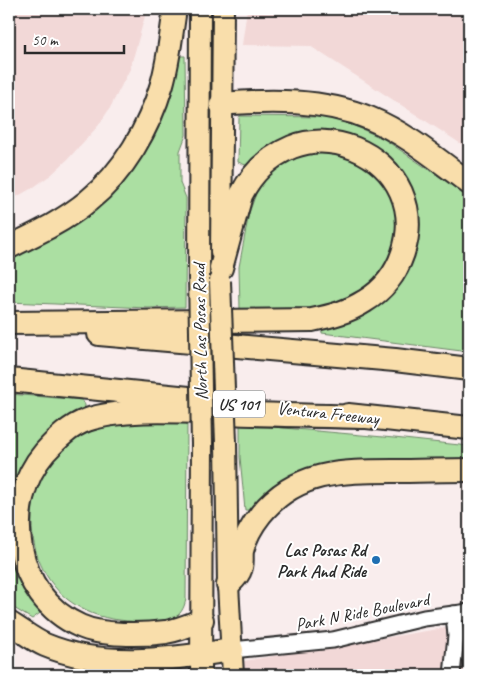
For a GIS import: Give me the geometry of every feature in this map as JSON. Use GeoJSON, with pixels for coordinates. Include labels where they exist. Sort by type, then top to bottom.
{"type":"FeatureCollection","features":[{"type":"Feature","properties":{"kind":"highway"},"geometry":{"type":"LineString","coordinates":[[9,247],[43,231],[88,201],[108,182],[128,157],[155,106],[166,66],[175,9]]}},
{"type":"Feature","properties":{"kind":"highway"},"geometry":{"type":"LineString","coordinates":[[211,104],[299,103],[323,105],[352,112],[370,118],[414,142],[469,183]]}},
{"type":"Feature","properties":{"kind":"highway"},"geometry":{"type":"LineString","coordinates":[[9,322],[312,320],[337,315],[367,301],[390,279],[398,265],[407,237],[405,208],[400,192],[383,167],[368,156],[338,142],[318,141],[299,144],[282,151],[267,160],[241,195],[221,275]]}},
{"type":"Feature","properties":{"kind":"highway"},"geometry":{"type":"LineString","coordinates":[[9,327],[395,360],[469,369]]}},
{"type":"Feature","properties":{"kind":"highway","name":"Ventura Freeway"},"geometry":{"type":"LineString","coordinates":[[9,380],[469,428]]}},
{"type":"Feature","properties":{"kind":"highway"},"geometry":{"type":"LineString","coordinates":[[202,620],[167,632],[98,632],[80,627],[50,605],[38,590],[27,571],[21,554],[19,538],[20,503],[25,486],[40,458],[66,432],[86,420],[111,415],[142,412],[186,412],[363,417]]}},
{"type":"Feature","properties":{"kind":"highway"},"geometry":{"type":"LineString","coordinates":[[228,585],[240,571],[242,549],[250,530],[260,515],[277,497],[295,485],[312,478],[333,473],[469,470]]}},
{"type":"Feature","properties":{"kind":"highway"},"geometry":{"type":"LineString","coordinates":[[9,623],[44,644],[71,654],[95,658],[132,660],[175,659],[201,665],[232,650]]}},
{"type":"Feature","properties":{"kind":"main road","name":"North Las Posas Road"},"geometry":{"type":"LineString","coordinates":[[200,9],[211,104],[221,275],[228,585],[233,675]]}},
{"type":"Feature","properties":{"kind":"main road","name":"North Las Posas Road"},"geometry":{"type":"LineString","coordinates":[[201,665],[202,444],[199,276],[211,104],[223,9]]}},
{"type":"Feature","properties":{"kind":"street","name":"Park N Ride Boulevard"},"geometry":{"type":"LineString","coordinates":[[232,650],[333,640],[424,618],[469,612]]}},
{"type":"Feature","properties":{"kind":"street"},"geometry":{"type":"LineString","coordinates":[[452,675],[456,636],[454,614]]}},
{"type":"Feature","properties":{"kind":"shaded area"},"geometry":{"type":"Polygon","coordinates":[[[9,9],[147,9],[130,69],[110,108],[98,126],[52,174],[9,201],[9,9]]]}},
{"type":"Feature","properties":{"kind":"shaded area"},"geometry":{"type":"Polygon","coordinates":[[[247,9],[469,9],[469,149],[310,46],[242,45],[247,9]]]}},
{"type":"Feature","properties":{"kind":"shaded area"},"geometry":{"type":"Polygon","coordinates":[[[469,624],[469,675],[244,675],[244,661],[469,624]]]}},
{"type":"Feature","properties":{"kind":"green space"},"geometry":{"type":"Polygon","coordinates":[[[178,56],[185,56],[186,135],[180,151],[180,183],[186,198],[185,307],[148,308],[9,302],[9,254],[87,212],[178,56]]]}},
{"type":"Feature","properties":{"kind":"green space"},"geometry":{"type":"Polygon","coordinates":[[[240,116],[324,117],[348,123],[384,139],[469,197],[469,352],[322,333],[322,324],[384,294],[408,189],[322,131],[304,132],[288,137],[248,166],[238,162],[240,116]]]}},
{"type":"Feature","properties":{"kind":"green space"},"geometry":{"type":"Polygon","coordinates":[[[335,151],[370,167],[387,189],[395,209],[397,229],[393,249],[384,267],[370,283],[352,296],[321,308],[274,311],[240,309],[239,267],[249,213],[258,188],[256,186],[277,166],[303,153],[335,151]]]}},
{"type":"Feature","properties":{"kind":"green space"},"geometry":{"type":"Polygon","coordinates":[[[9,394],[82,400],[85,405],[84,415],[14,497],[47,608],[32,619],[9,605],[9,394]]]}},
{"type":"Feature","properties":{"kind":"green space"},"geometry":{"type":"Polygon","coordinates":[[[187,420],[186,599],[184,606],[178,616],[168,620],[137,622],[106,618],[77,606],[67,599],[50,580],[38,559],[33,535],[33,510],[38,486],[49,465],[65,446],[86,432],[110,424],[135,421],[187,420]]]}},
{"type":"Feature","properties":{"kind":"green space"},"geometry":{"type":"Polygon","coordinates":[[[240,424],[469,446],[469,462],[356,463],[254,510],[245,510],[240,457],[240,424]]]}},
{"type":"Feature","properties":{"kind":"place","name":"Las Posas Rd Park And Ride"},"geometry":{"type":"Point","coordinates":[376,560]}}]}
